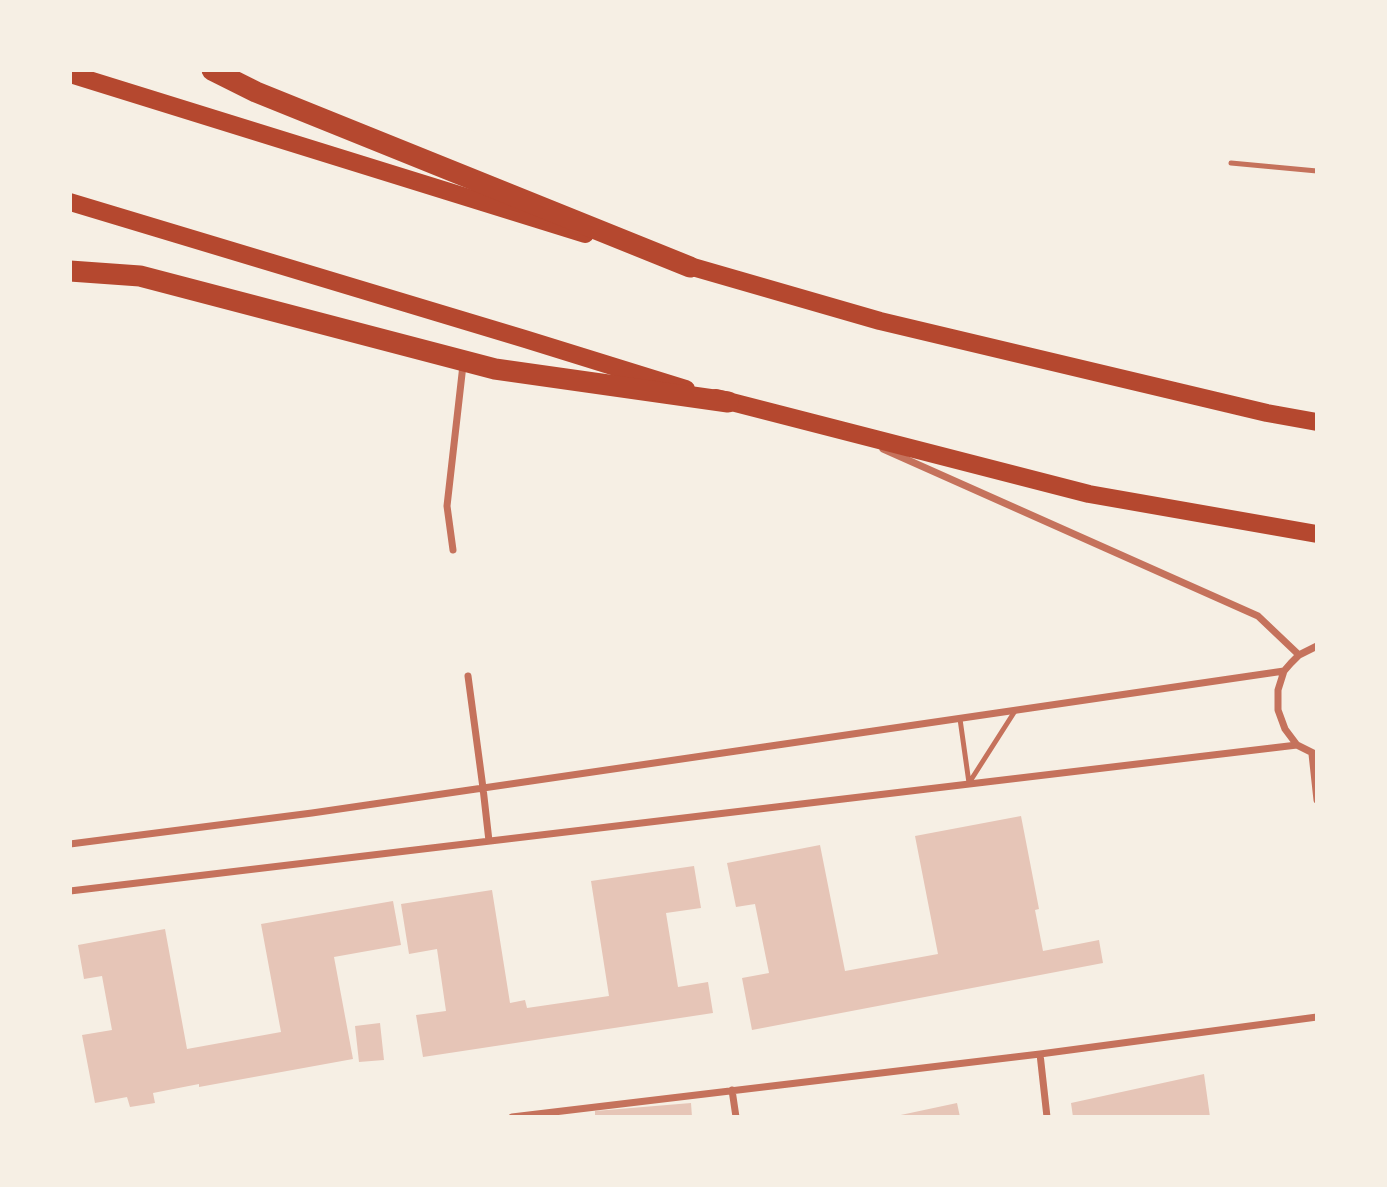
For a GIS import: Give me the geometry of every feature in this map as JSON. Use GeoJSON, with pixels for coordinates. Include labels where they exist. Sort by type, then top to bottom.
{"type":"FeatureCollection","features":[{"type":"Feature","properties":{"kind":"highway"},"geometry":{"type":"LineString","coordinates":[[212,70],[256,92],[690,267]]}},
{"type":"Feature","properties":{"kind":"highway"},"geometry":{"type":"LineString","coordinates":[[70,271],[140,276],[495,369],[728,402]]}},
{"type":"Feature","properties":{"kind":"main road"},"geometry":{"type":"LineString","coordinates":[[70,74],[690,267],[880,321],[1267,413],[1317,422]]}},
{"type":"Feature","properties":{"kind":"main road"},"geometry":{"type":"LineString","coordinates":[[70,202],[728,402],[1089,494],[1317,534]]}},
{"type":"Feature","properties":{"kind":"street"},"geometry":{"type":"LineString","coordinates":[[453,550],[447,506],[463,361]]}},
{"type":"Feature","properties":{"kind":"street"},"geometry":{"type":"LineString","coordinates":[[844,431],[1258,616],[1299,655]]}},
{"type":"Feature","properties":{"kind":"street"},"geometry":{"type":"LineString","coordinates":[[1317,646],[1299,655],[1284,671],[1278,690],[1278,710],[1285,729],[1297,745],[1315,755],[1317,800]]}},
{"type":"Feature","properties":{"kind":"street"},"geometry":{"type":"LineString","coordinates":[[70,844],[312,813],[1284,671]]}},
{"type":"Feature","properties":{"kind":"street"},"geometry":{"type":"LineString","coordinates":[[468,676],[489,841]]}},
{"type":"Feature","properties":{"kind":"street"},"geometry":{"type":"LineString","coordinates":[[70,891],[1297,745]]}},
{"type":"Feature","properties":{"kind":"street"},"geometry":{"type":"LineString","coordinates":[[512,1117],[1040,1054],[1317,1017]]}},
{"type":"Feature","properties":{"kind":"street"},"geometry":{"type":"LineString","coordinates":[[1040,1054],[1047,1117]]}},
{"type":"Feature","properties":{"kind":"street"},"geometry":{"type":"LineString","coordinates":[[732,1090],[736,1117]]}},
{"type":"Feature","properties":{"kind":"lane"},"geometry":{"type":"LineString","coordinates":[[1231,163],[1317,171]]}},
{"type":"Feature","properties":{"kind":"lane"},"geometry":{"type":"LineString","coordinates":[[960,719],[969,783],[1015,711]]}},
{"type":"Feature","properties":{"kind":"building"},"geometry":{"type":"Polygon","coordinates":[[[1021,816],[1039,909],[1035,910],[1043,951],[1099,940],[1103,963],[752,1030],[742,978],[769,973],[755,904],[736,907],[727,863],[820,845],[845,971],[938,954],[915,836],[1021,816]]]}},
{"type":"Feature","properties":{"kind":"building"},"geometry":{"type":"Polygon","coordinates":[[[694,866],[701,908],[666,913],[678,987],[708,982],[713,1013],[423,1057],[416,1015],[446,1011],[437,949],[409,954],[401,904],[492,890],[510,1003],[525,1000],[527,1008],[609,996],[591,881],[694,866]]]}},
{"type":"Feature","properties":{"kind":"building"},"geometry":{"type":"Polygon","coordinates":[[[393,901],[401,945],[334,957],[353,1059],[153,1093],[155,1103],[130,1107],[127,1097],[95,1103],[82,1035],[112,1030],[102,976],[84,979],[78,945],[165,929],[187,1049],[281,1032],[261,924],[393,901]]]}},
{"type":"Feature","properties":{"kind":"building"},"geometry":{"type":"Polygon","coordinates":[[[380,1023],[384,1060],[359,1062],[355,1026],[380,1023]]]}},
{"type":"Feature","properties":{"kind":"building"},"geometry":{"type":"Polygon","coordinates":[[[1204,1074],[1210,1117],[1073,1117],[1071,1103],[1204,1074]]]}},
{"type":"Feature","properties":{"kind":"building"},"geometry":{"type":"Polygon","coordinates":[[[691,1103],[692,1117],[595,1117],[595,1111],[691,1103]]]}},
{"type":"Feature","properties":{"kind":"building"},"geometry":{"type":"Polygon","coordinates":[[[957,1103],[960,1117],[896,1117],[896,1116],[957,1103]]]}}]}
